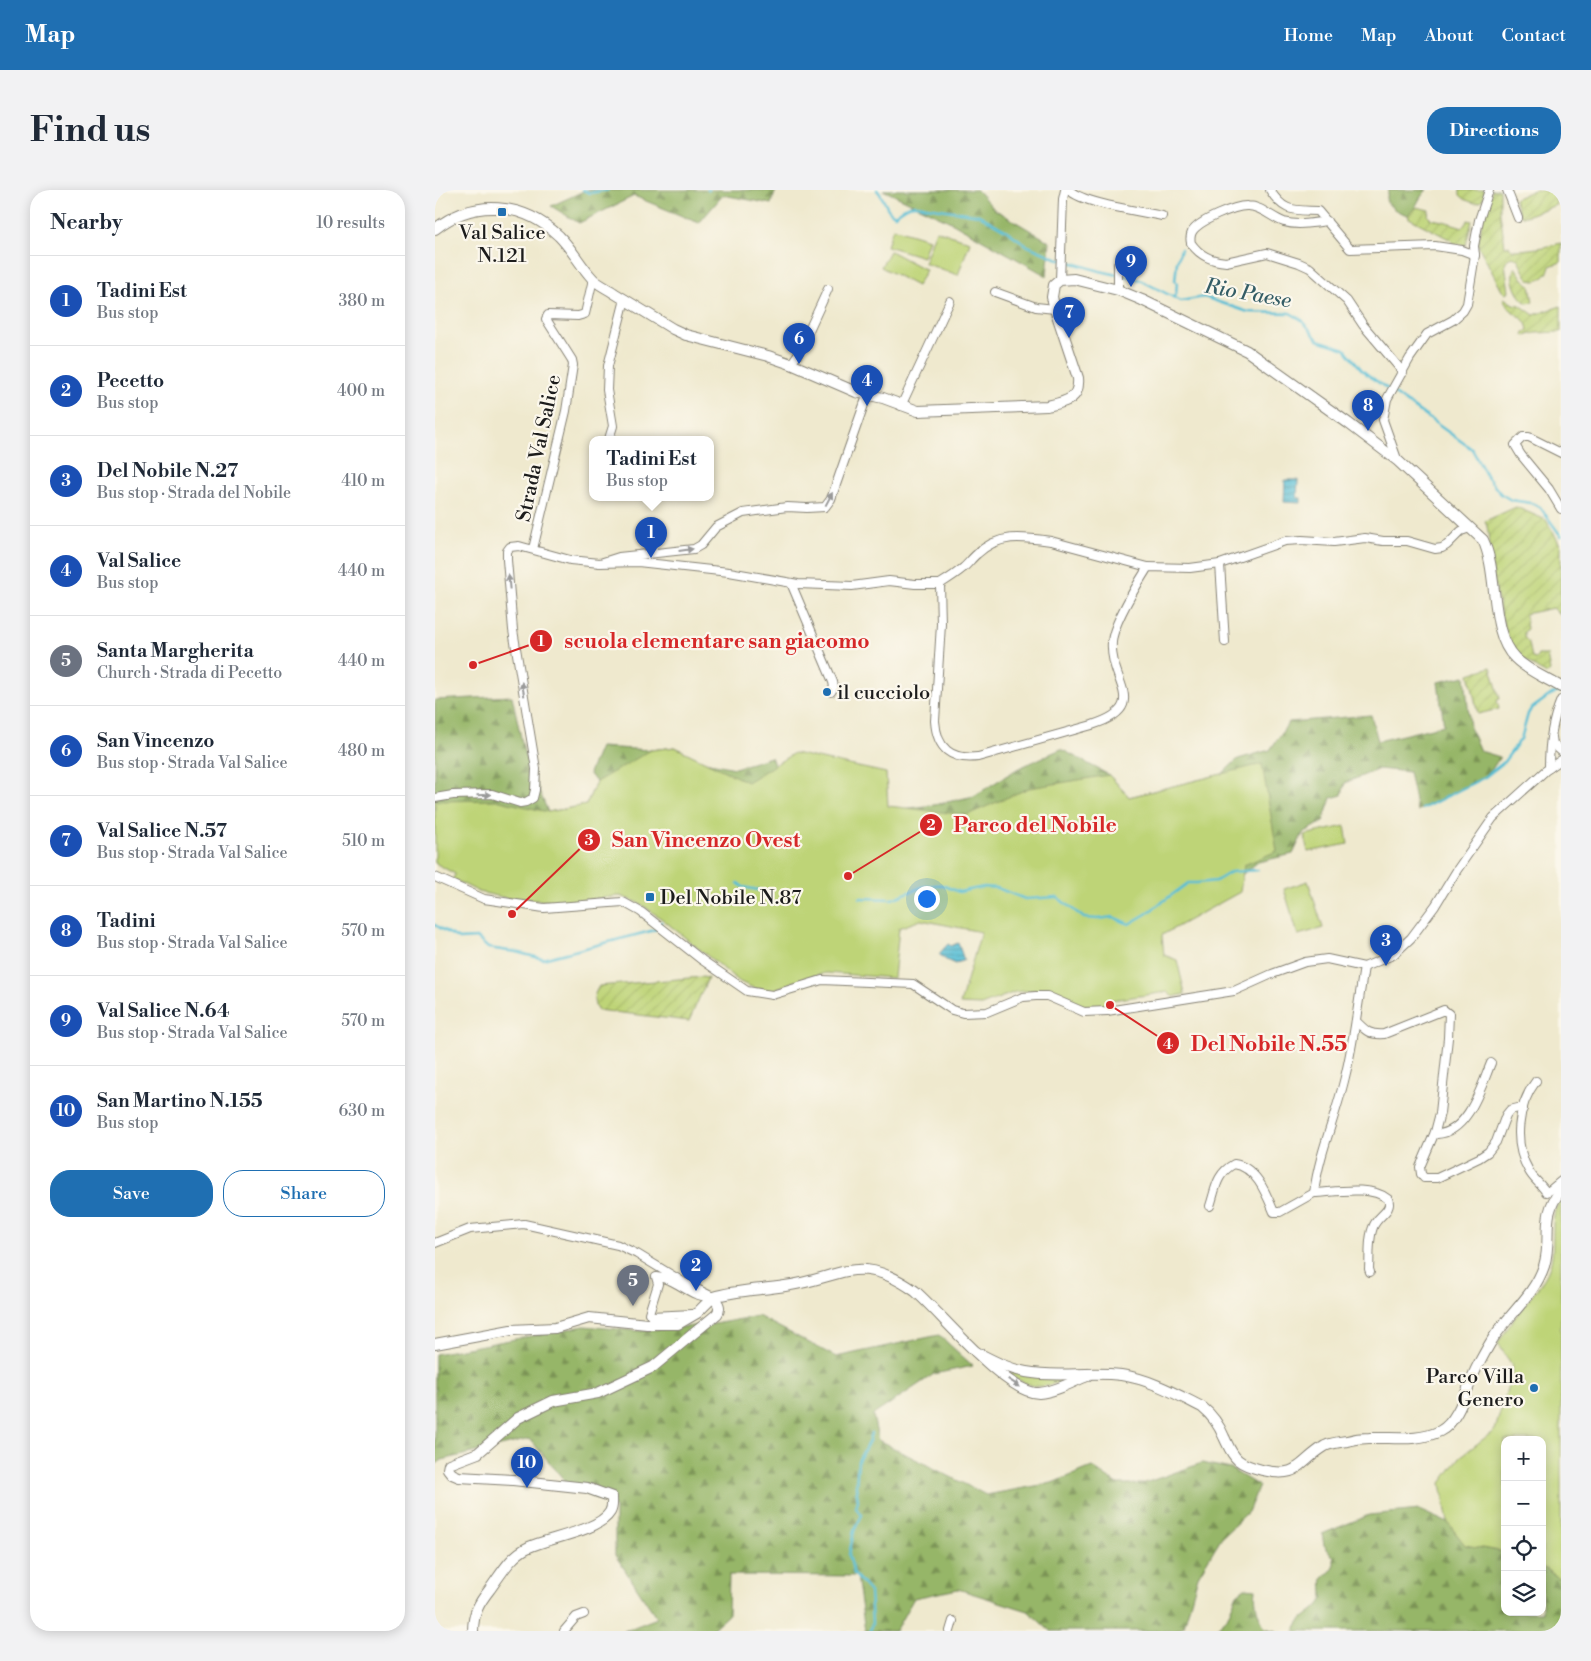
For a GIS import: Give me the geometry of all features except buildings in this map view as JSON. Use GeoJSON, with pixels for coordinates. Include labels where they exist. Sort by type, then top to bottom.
{"type":"FeatureCollection","features":[{"type":"Feature","properties":{"kind":"street"},"geometry":{"type":"LineString","coordinates":[[1060,280],[1065,190]]}},
{"type":"Feature","properties":{"kind":"street"},"geometry":{"type":"LineString","coordinates":[[1069,190],[1074,194],[1094,201],[1162,216]]}},
{"type":"Feature","properties":{"kind":"street"},"geometry":{"type":"LineString","coordinates":[[1270,190],[1277,201],[1284,207],[1291,210],[1318,211],[1350,249],[1435,246],[1462,250],[1475,255]]}},
{"type":"Feature","properties":{"kind":"street"},"geometry":{"type":"LineString","coordinates":[[1397,462],[1383,420],[1387,399],[1416,348],[1427,334],[1453,320],[1467,304],[1479,220],[1489,190]]}},
{"type":"Feature","properties":{"kind":"street"},"geometry":{"type":"LineString","coordinates":[[1507,190],[1518,218]]}},
{"type":"Feature","properties":{"kind":"street"},"geometry":{"type":"LineString","coordinates":[[1327,221],[1290,224],[1257,208],[1249,206],[1238,207],[1212,218],[1194,230],[1191,234],[1191,243],[1201,254],[1220,261],[1226,262],[1267,252],[1310,268],[1347,301],[1363,326],[1403,372]]}},
{"type":"Feature","properties":{"kind":"street"},"geometry":{"type":"LineString","coordinates":[[435,230],[448,220],[475,211],[496,207],[518,211],[535,218],[560,237],[593,280],[673,329],[768,356],[791,364],[839,386],[867,396],[883,398],[918,411],[1047,406],[1073,398],[1079,388],[1078,378],[1055,309],[1052,297],[1054,285],[1060,280],[1074,279],[1118,290],[1247,351],[1333,412],[1397,462],[1483,540],[1492,574],[1499,626],[1507,647],[1515,658],[1528,668],[1561,687]]}},
{"type":"Feature","properties":{"kind":"street"},"geometry":{"type":"LineString","coordinates":[[1118,271],[1118,290]]}},
{"type":"Feature","properties":{"kind":"street","name":"Strada Val Salice"},"geometry":{"type":"LineString","coordinates":[[533,549],[566,411],[573,365],[572,360],[546,318],[548,315],[578,316],[585,314],[593,280]]}},
{"type":"Feature","properties":{"kind":"street"},"geometry":{"type":"LineString","coordinates":[[791,364],[798,354],[828,289]]}},
{"type":"Feature","properties":{"kind":"street"},"geometry":{"type":"LineString","coordinates":[[995,292],[1036,307],[1055,309]]}},
{"type":"Feature","properties":{"kind":"street"},"geometry":{"type":"LineString","coordinates":[[610,436],[613,426],[607,390],[608,366],[625,299]]}},
{"type":"Feature","properties":{"kind":"street"},"geometry":{"type":"LineString","coordinates":[[901,406],[950,301]]}},
{"type":"Feature","properties":{"kind":"street"},"geometry":{"type":"LineString","coordinates":[[600,562],[619,557],[698,548],[716,527],[743,513],[787,507],[825,507],[831,498],[867,396]]}},
{"type":"Feature","properties":{"kind":"street"},"geometry":{"type":"LineString","coordinates":[[1561,453],[1529,437],[1523,437],[1515,445],[1549,489],[1561,509]]}},
{"type":"Feature","properties":{"kind":"street"},"geometry":{"type":"LineString","coordinates":[[435,798],[453,795],[492,794],[520,803],[533,798],[537,769],[513,630],[507,560],[507,551],[510,547],[533,549],[570,560],[638,562],[729,572],[791,583],[852,586],[889,581],[941,584],[964,567],[975,554],[988,544],[1005,538],[1051,541],[1102,553],[1148,567],[1190,568],[1220,564],[1285,541],[1334,542],[1365,538],[1383,541],[1407,541],[1435,549],[1447,545],[1461,532],[1470,528]]}},
{"type":"Feature","properties":{"kind":"street"},"geometry":{"type":"LineString","coordinates":[[1220,564],[1225,642]]}},
{"type":"Feature","properties":{"kind":"street"},"geometry":{"type":"LineString","coordinates":[[941,584],[936,733],[940,743],[947,751],[955,756],[967,758],[978,757],[1069,730],[1093,725],[1107,720],[1121,710],[1125,702],[1115,663],[1112,640],[1116,627],[1136,586],[1148,567]]}},
{"type":"Feature","properties":{"kind":"street"},"geometry":{"type":"LineString","coordinates":[[791,583],[833,682],[834,687],[831,692]]}},
{"type":"Feature","properties":{"kind":"street"},"geometry":{"type":"LineString","coordinates":[[1549,768],[1551,735],[1561,700]]}},
{"type":"Feature","properties":{"kind":"street"},"geometry":{"type":"LineString","coordinates":[[1551,735],[1553,744],[1561,751]]}},
{"type":"Feature","properties":{"kind":"street"},"geometry":{"type":"LineString","coordinates":[[435,877],[484,899],[544,908],[623,902],[641,912],[729,980],[747,991],[772,995],[822,980],[913,984],[952,1010],[963,1013],[987,1012],[1023,997],[1036,996],[1047,996],[1084,1012],[1107,1010],[1234,991],[1305,962],[1327,959],[1364,967],[1393,955],[1411,938],[1435,906],[1493,818],[1549,768],[1561,760]]}},
{"type":"Feature","properties":{"kind":"street"},"geometry":{"type":"LineString","coordinates":[[1314,1193],[1323,1152],[1345,1077],[1364,967]]}},
{"type":"Feature","properties":{"kind":"street"},"geometry":{"type":"LineString","coordinates":[[1356,1021],[1367,1031],[1375,1035],[1384,1034],[1444,1010],[1449,1014],[1440,1113],[1435,1132],[1420,1167],[1424,1178],[1437,1178],[1488,1152],[1496,1142],[1505,1116],[1510,1110],[1523,1109]]}},
{"type":"Feature","properties":{"kind":"street"},"geometry":{"type":"LineString","coordinates":[[1435,1132],[1437,1134],[1444,1134],[1450,1131],[1466,1116],[1474,1104],[1491,1063]]}},
{"type":"Feature","properties":{"kind":"street"},"geometry":{"type":"LineString","coordinates":[[1536,1082],[1525,1100],[1519,1141],[1527,1167],[1546,1192],[1561,1181]]}},
{"type":"Feature","properties":{"kind":"street"},"geometry":{"type":"LineString","coordinates":[[1210,1206],[1218,1178],[1222,1172],[1234,1164],[1242,1165],[1262,1185],[1274,1212],[1280,1212],[1314,1193],[1364,1191],[1380,1193],[1389,1199],[1390,1204],[1389,1208],[1377,1220],[1372,1231],[1370,1272]]}},
{"type":"Feature","properties":{"kind":"street"},"geometry":{"type":"LineString","coordinates":[[977,1352],[1011,1368],[1025,1372],[1045,1374],[1110,1374],[1133,1377],[1153,1383],[1202,1407],[1214,1419],[1237,1460],[1257,1469],[1275,1473],[1287,1473],[1294,1470],[1325,1446],[1337,1442],[1368,1438],[1409,1438],[1439,1432],[1454,1419],[1469,1383],[1490,1344],[1530,1293],[1538,1279],[1546,1256],[1549,1212],[1554,1198],[1561,1190]]}},
{"type":"Feature","properties":{"kind":"street"},"geometry":{"type":"LineString","coordinates":[[435,1243],[470,1228],[524,1224],[618,1245],[713,1297],[719,1304],[717,1314],[653,1367],[598,1393],[553,1401],[518,1418],[478,1453],[449,1464],[448,1468],[452,1474],[459,1476],[587,1488],[611,1497],[612,1506],[609,1514],[603,1520],[589,1527],[528,1547],[513,1558],[480,1602],[473,1619],[473,1631]]}},
{"type":"Feature","properties":{"kind":"street"},"geometry":{"type":"LineString","coordinates":[[697,1313],[676,1316],[651,1316],[649,1313],[658,1284],[656,1277],[664,1277],[701,1297],[713,1297],[727,1293],[786,1286],[847,1270],[869,1269],[882,1272],[904,1282],[915,1290],[987,1363],[1020,1387],[1038,1393],[1089,1375]]}},
{"type":"Feature","properties":{"kind":"street"},"geometry":{"type":"LineString","coordinates":[[435,1344],[511,1330],[555,1328],[589,1318],[647,1324],[679,1324],[697,1313],[713,1297]]}},
{"type":"Feature","properties":{"kind":"street"},"geometry":{"type":"LineString","coordinates":[[564,1631],[576,1617],[584,1614]]}},
{"type":"Feature","properties":{"kind":"street"},"geometry":{"type":"LineString","coordinates":[[950,1631],[953,1622]]}},
{"type":"Feature","properties":{"kind":"green space"},"geometry":{"type":"Polygon","coordinates":[[[586,190],[776,190],[771,204],[723,195],[699,223],[634,196],[579,223],[551,206],[586,190]]]}},
{"type":"Feature","properties":{"kind":"green space"},"geometry":{"type":"Polygon","coordinates":[[[883,190],[977,190],[994,209],[1050,242],[1047,276],[951,222],[883,190]]]}},
{"type":"Feature","properties":{"kind":"green space"},"geometry":{"type":"Polygon","coordinates":[[[1389,190],[1427,190],[1408,215],[1390,206],[1386,200],[1389,190]]]}},
{"type":"Feature","properties":{"kind":"green space"},"geometry":{"type":"Polygon","coordinates":[[[1460,190],[1486,190],[1482,201],[1476,203],[1462,197],[1460,190]]]}},
{"type":"Feature","properties":{"kind":"green space"},"geometry":{"type":"Polygon","coordinates":[[[1492,190],[1500,190],[1500,213],[1505,246],[1509,246],[1513,250],[1519,250],[1561,243],[1561,262],[1550,266],[1544,277],[1538,281],[1530,280],[1527,277],[1518,259],[1512,257],[1507,259],[1505,263],[1509,292],[1505,294],[1478,245],[1483,217],[1492,190]]]}},
{"type":"Feature","properties":{"kind":"green space"},"geometry":{"type":"Polygon","coordinates":[[[1534,190],[1557,190],[1556,205],[1523,217],[1514,199],[1534,190]]]}},
{"type":"Feature","properties":{"kind":"green space"},"geometry":{"type":"Polygon","coordinates":[[[1416,207],[1429,210],[1428,216],[1431,219],[1463,227],[1468,220],[1472,221],[1466,245],[1453,244],[1451,240],[1409,218],[1408,215],[1416,207]]]}},
{"type":"Feature","properties":{"kind":"green space"},"geometry":{"type":"Polygon","coordinates":[[[893,228],[929,239],[923,257],[887,246],[893,228]]]}},
{"type":"Feature","properties":{"kind":"green space"},"geometry":{"type":"Polygon","coordinates":[[[936,230],[970,242],[958,275],[924,263],[936,230]]]}},
{"type":"Feature","properties":{"kind":"green space"},"geometry":{"type":"Polygon","coordinates":[[[890,251],[926,270],[917,286],[881,267],[890,251]]]}},
{"type":"Feature","properties":{"kind":"green space"},"geometry":{"type":"Polygon","coordinates":[[[1515,267],[1523,279],[1530,285],[1533,302],[1527,303],[1517,292],[1513,281],[1515,267]]]}},
{"type":"Feature","properties":{"kind":"green space"},"geometry":{"type":"Polygon","coordinates":[[[1504,298],[1513,304],[1520,305],[1534,315],[1561,306],[1561,332],[1523,335],[1524,332],[1528,331],[1526,323],[1510,309],[1504,298]]]}},
{"type":"Feature","properties":{"kind":"green space"},"geometry":{"type":"Polygon","coordinates":[[[1516,507],[1546,520],[1561,546],[1561,616],[1553,608],[1525,614],[1527,629],[1524,632],[1524,637],[1529,643],[1532,658],[1536,659],[1538,655],[1547,655],[1550,671],[1547,674],[1529,663],[1514,648],[1501,614],[1495,585],[1485,521],[1516,507]]]}},
{"type":"Feature","properties":{"kind":"green space"},"geometry":{"type":"Polygon","coordinates":[[[1491,667],[1500,699],[1497,700],[1499,709],[1478,714],[1469,674],[1491,667]]]}},
{"type":"Feature","properties":{"kind":"green space"},"geometry":{"type":"Polygon","coordinates":[[[1465,676],[1470,728],[1480,751],[1500,757],[1488,775],[1417,811],[1409,772],[1379,769],[1345,783],[1342,795],[1331,798],[1323,822],[1303,833],[1293,854],[1258,862],[1225,888],[1042,929],[670,889],[563,902],[506,898],[486,867],[435,830],[435,700],[512,696],[525,756],[548,812],[586,805],[596,782],[589,773],[600,747],[651,750],[675,747],[705,762],[735,768],[771,757],[783,789],[876,812],[934,805],[974,796],[1017,769],[1061,749],[1109,775],[1129,797],[1222,774],[1238,759],[1270,750],[1289,722],[1371,715],[1378,741],[1444,725],[1438,682],[1465,676]]]}},
{"type":"Feature","properties":{"kind":"green space"},"geometry":{"type":"Polygon","coordinates":[[[675,747],[747,782],[794,753],[886,773],[888,806],[967,815],[1029,788],[1109,775],[1129,797],[1262,764],[1277,851],[1244,865],[1240,892],[1162,935],[1164,955],[1177,960],[1185,994],[1173,997],[1167,992],[1111,1000],[1111,1005],[1089,1006],[1080,1005],[1050,993],[1034,990],[1015,992],[981,1005],[960,1004],[981,932],[921,920],[899,928],[894,978],[826,973],[801,979],[770,991],[756,989],[740,982],[662,919],[639,903],[620,896],[563,902],[506,898],[479,892],[453,879],[455,874],[435,863],[435,801],[496,800],[548,812],[586,805],[596,782],[651,750],[675,747]]]}},
{"type":"Feature","properties":{"kind":"green space"},"geometry":{"type":"Polygon","coordinates":[[[1345,826],[1348,844],[1308,852],[1304,835],[1345,826]]]}},
{"type":"Feature","properties":{"kind":"green space"},"geometry":{"type":"Polygon","coordinates":[[[1308,881],[1323,928],[1298,935],[1284,889],[1308,881]]]}},
{"type":"Feature","properties":{"kind":"green space"},"geometry":{"type":"Polygon","coordinates":[[[701,977],[708,978],[689,1021],[597,1010],[594,1001],[599,986],[701,977]]]}},
{"type":"Feature","properties":{"kind":"green space","name":"Parco Villa Genero"},"geometry":{"type":"Polygon","coordinates":[[[1561,1198],[1561,1579],[1546,1570],[1546,1436],[1501,1436],[1501,1551],[1465,1545],[1448,1523],[1441,1483],[1460,1457],[1495,1430],[1513,1368],[1498,1343],[1548,1272],[1552,1257],[1553,1222],[1561,1198]]]}},
{"type":"Feature","properties":{"kind":"green space"},"geometry":{"type":"Polygon","coordinates":[[[758,1316],[836,1357],[939,1335],[973,1366],[934,1374],[873,1415],[878,1440],[986,1495],[1052,1483],[1092,1467],[1117,1484],[1142,1484],[1202,1463],[1231,1469],[1259,1486],[1248,1512],[1221,1538],[1198,1576],[1184,1626],[1175,1631],[1050,1631],[1028,1611],[958,1589],[914,1598],[895,1631],[865,1631],[857,1576],[729,1575],[728,1615],[710,1631],[624,1631],[657,1618],[615,1555],[615,1507],[570,1487],[530,1439],[442,1460],[435,1465],[435,1354],[584,1326],[640,1331],[714,1324],[758,1316]]]}},
{"type":"Feature","properties":{"kind":"green space"},"geometry":{"type":"Polygon","coordinates":[[[1012,1372],[1064,1379],[1047,1386],[1036,1386],[1010,1375],[1012,1372]]]}},
{"type":"Feature","properties":{"kind":"green space"},"geometry":{"type":"Polygon","coordinates":[[[1419,1510],[1448,1523],[1465,1545],[1501,1551],[1501,1616],[1546,1616],[1546,1570],[1561,1579],[1561,1631],[1295,1631],[1299,1622],[1321,1602],[1323,1578],[1334,1568],[1334,1558],[1324,1545],[1322,1534],[1369,1515],[1419,1510]]]}},
{"type":"Feature","properties":{"kind":"green space"},"geometry":{"type":"Polygon","coordinates":[[[1245,1588],[1256,1589],[1256,1605],[1265,1628],[1277,1631],[1218,1631],[1217,1627],[1227,1618],[1237,1594],[1245,1588]]]}},
{"type":"Feature","properties":{"kind":"water"},"geometry":{"type":"Polygon","coordinates":[[[1285,480],[1298,480],[1297,498],[1301,498],[1301,503],[1284,502],[1285,480]]]}},
{"type":"Feature","properties":{"kind":"water"},"geometry":{"type":"Polygon","coordinates":[[[958,943],[964,960],[955,964],[939,954],[948,944],[951,946],[958,943]]]}},
{"type":"Feature","properties":{"kind":"waterway","name":"Rio Paese"},"geometry":{"type":"LineString","coordinates":[[583,190],[590,193],[608,190]]}},
{"type":"Feature","properties":{"kind":"waterway","name":"Rio Paese"},"geometry":{"type":"LineString","coordinates":[[877,190],[889,211],[895,215],[906,207],[913,205],[979,215],[1028,246],[1056,258],[1140,280],[1181,301],[1204,297],[1248,312],[1290,313],[1302,320],[1318,340],[1345,349],[1368,375],[1472,449],[1487,477],[1501,494],[1511,500],[1531,503],[1540,507],[1561,536]]}},
{"type":"Feature","properties":{"kind":"waterway"},"geometry":{"type":"LineString","coordinates":[[1174,298],[1177,283],[1175,281],[1177,262],[1181,249]]}},
{"type":"Feature","properties":{"kind":"waterway"},"geometry":{"type":"LineString","coordinates":[[1422,809],[1485,777],[1503,763],[1521,739],[1531,709],[1552,694],[1561,691]]}},
{"type":"Feature","properties":{"kind":"waterway"},"geometry":{"type":"LineString","coordinates":[[860,898],[892,899],[922,887],[936,885],[942,885],[959,892],[984,887],[997,888],[1025,899],[1057,897],[1084,918],[1113,917],[1129,924],[1188,883],[1216,881],[1231,872],[1258,870]]}},
{"type":"Feature","properties":{"kind":"waterway"},"geometry":{"type":"LineString","coordinates":[[738,883],[743,887],[763,891]]}},
{"type":"Feature","properties":{"kind":"waterway"},"geometry":{"type":"LineString","coordinates":[[435,925],[459,939],[477,938],[488,948],[516,952],[543,959],[651,931],[656,929],[661,922]]}},
{"type":"Feature","properties":{"kind":"waterway"},"geometry":{"type":"LineString","coordinates":[[870,1631],[872,1623],[870,1592],[854,1574],[849,1555],[854,1531],[862,1515],[856,1508],[858,1500],[856,1487],[858,1461],[869,1441],[871,1433]]}},
{"type":"Feature","properties":{"kind":"place","name":"Val Salice N.121"},"geometry":{"type":"Point","coordinates":[502,212]}},
{"type":"Feature","properties":{"kind":"place","name":"Val Salice N.64"},"geometry":{"type":"Point","coordinates":[1131,287]}},
{"type":"Feature","properties":{"kind":"place","name":"Val Salice N.57"},"geometry":{"type":"Point","coordinates":[1069,338]}},
{"type":"Feature","properties":{"kind":"place","name":"San Vincenzo"},"geometry":{"type":"Point","coordinates":[799,364]}},
{"type":"Feature","properties":{"kind":"place","name":"Val Salice"},"geometry":{"type":"Point","coordinates":[867,406]}},
{"type":"Feature","properties":{"kind":"place","name":"Tadini"},"geometry":{"type":"Point","coordinates":[1368,431]}},
{"type":"Feature","properties":{"kind":"place","name":"Tadini Est"},"geometry":{"type":"Point","coordinates":[651,558]}},
{"type":"Feature","properties":{"kind":"place","name":"scuola elementare san giacomo"},"geometry":{"type":"Point","coordinates":[473,665]}},
{"type":"Feature","properties":{"kind":"place","name":"il cucciolo"},"geometry":{"type":"Point","coordinates":[827,692]}},
{"type":"Feature","properties":{"kind":"place","name":"Parco del Nobile"},"geometry":{"type":"Point","coordinates":[848,876]}},
{"type":"Feature","properties":{"kind":"place","name":"Del Nobile N.87"},"geometry":{"type":"Point","coordinates":[650,897]}},
{"type":"Feature","properties":{"kind":"place","name":"San Vincenzo Ovest"},"geometry":{"type":"Point","coordinates":[512,914]}},
{"type":"Feature","properties":{"kind":"place","name":"Del Nobile N.27"},"geometry":{"type":"Point","coordinates":[1386,966]}},
{"type":"Feature","properties":{"kind":"place","name":"Del Nobile N.55"},"geometry":{"type":"Point","coordinates":[1110,1005]}},
{"type":"Feature","properties":{"kind":"place","name":"Pecetto"},"geometry":{"type":"Point","coordinates":[696,1291]}},
{"type":"Feature","properties":{"kind":"place","name":"Santa Margherita"},"geometry":{"type":"Point","coordinates":[633,1306]}},
{"type":"Feature","properties":{"kind":"place","name":"Parco Villa Genero"},"geometry":{"type":"Point","coordinates":[1534,1388]}},
{"type":"Feature","properties":{"kind":"place","name":"San Martino N.155"},"geometry":{"type":"Point","coordinates":[527,1488]}}]}
